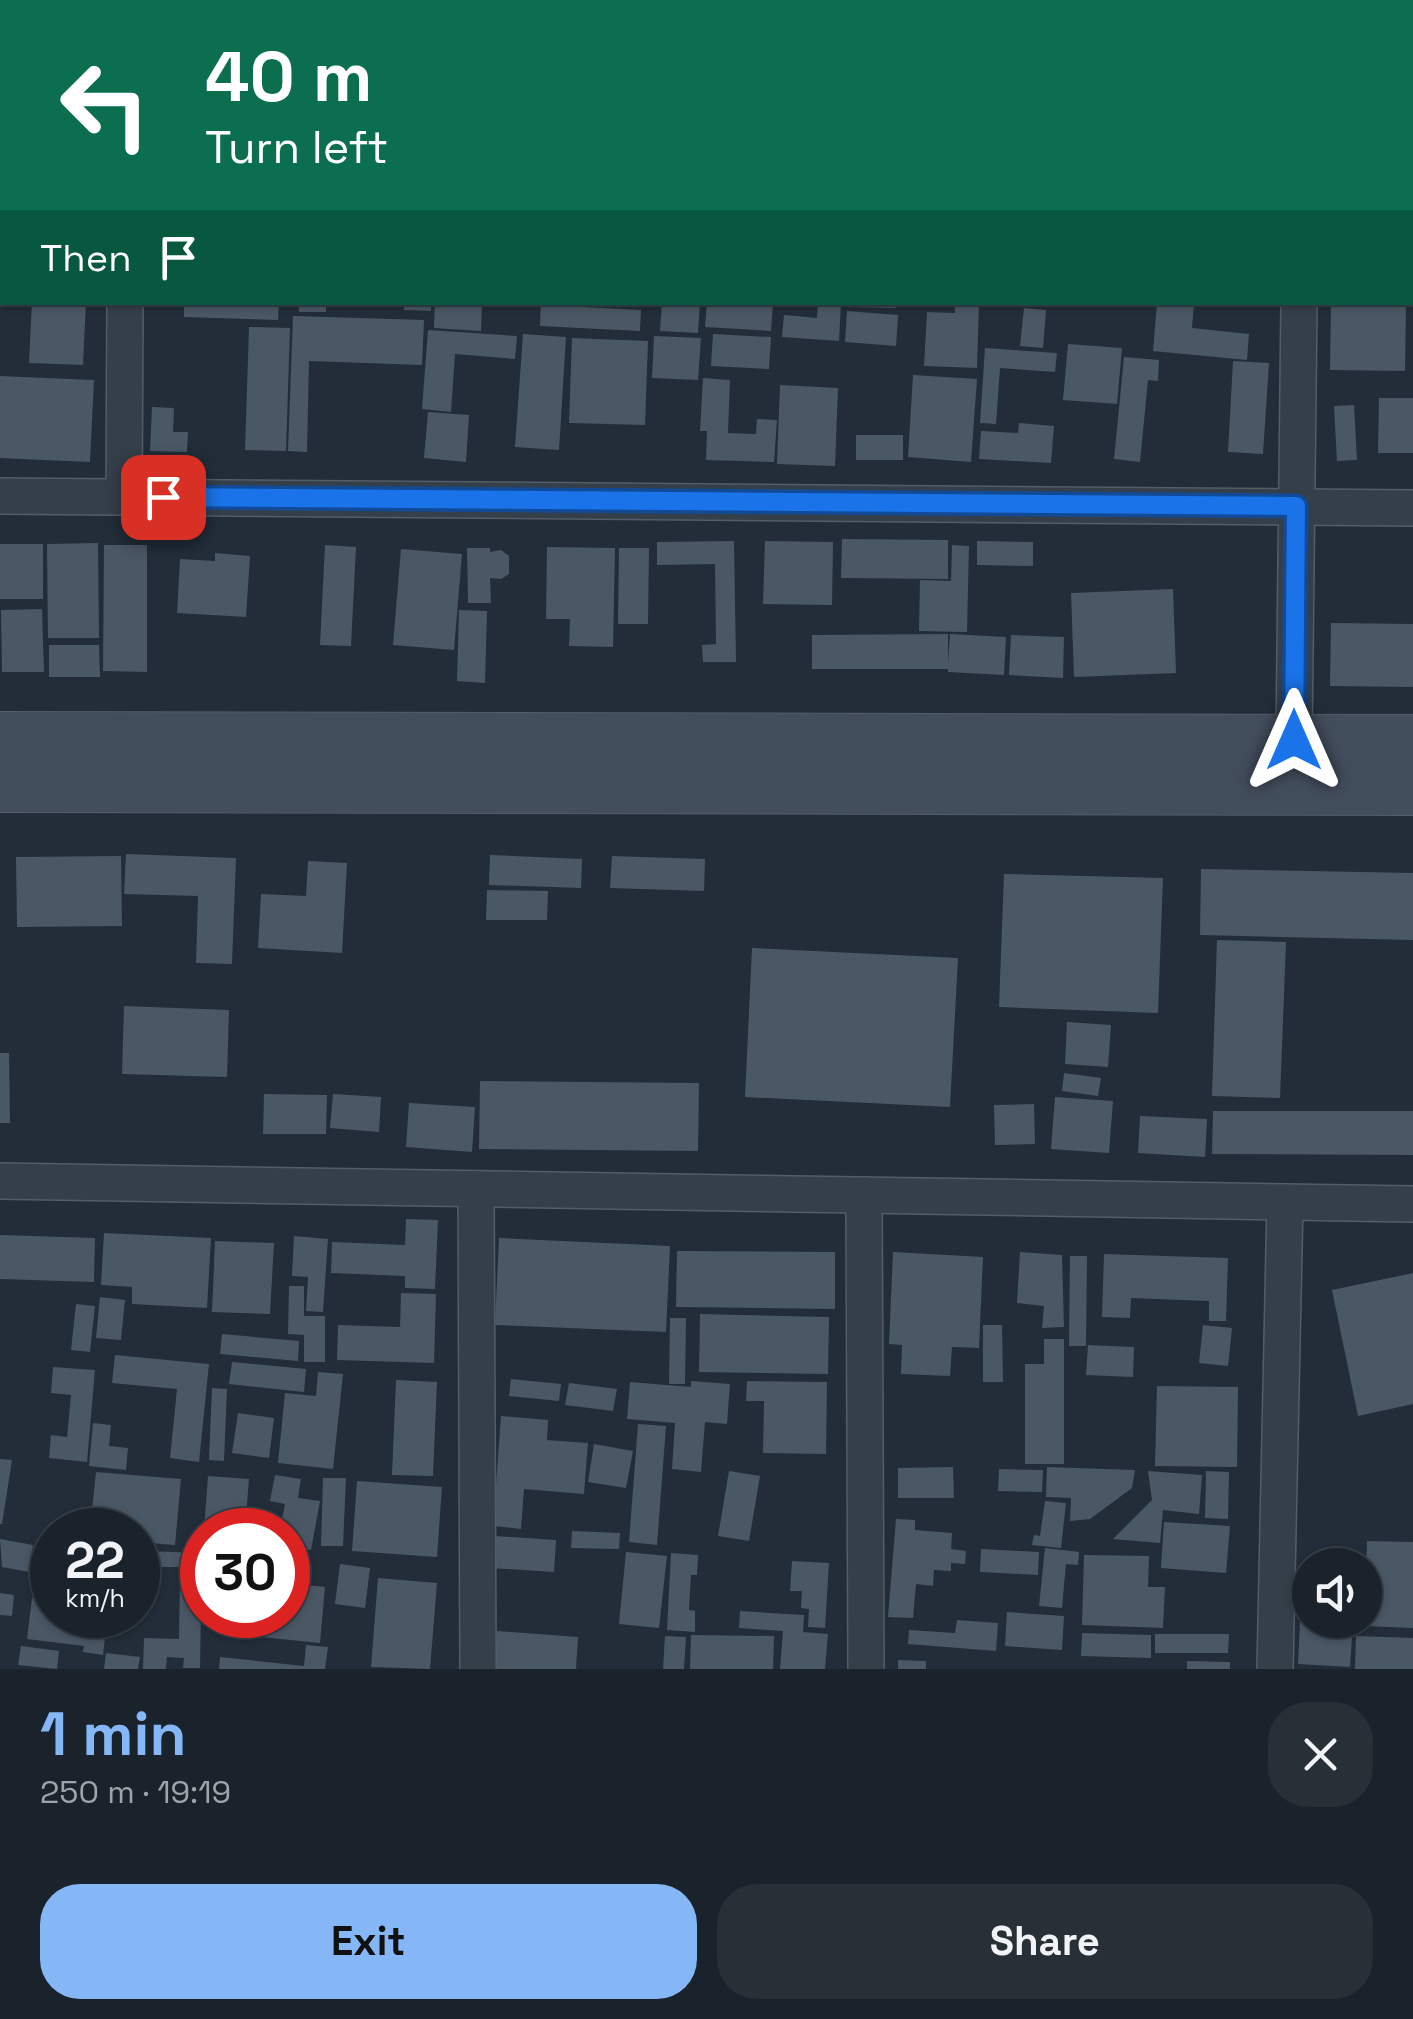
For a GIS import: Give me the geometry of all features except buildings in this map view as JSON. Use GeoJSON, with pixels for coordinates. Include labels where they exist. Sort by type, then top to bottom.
{"type":"FeatureCollection","features":[{"type":"Feature","properties":{"kind":"main road"},"geometry":{"type":"LineString","coordinates":[[0,737],[1413,740]]}},
{"type":"Feature","properties":{"kind":"main road"},"geometry":{"type":"LineString","coordinates":[[0,787],[1413,790]]}},
{"type":"Feature","properties":{"kind":"street"},"geometry":{"type":"LineString","coordinates":[[124,497],[125,305]]}},
{"type":"Feature","properties":{"kind":"street"},"geometry":{"type":"LineString","coordinates":[[1294,740],[1298,305]]}},
{"type":"Feature","properties":{"kind":"street"},"geometry":{"type":"LineString","coordinates":[[0,496],[1413,508]]}},
{"type":"Feature","properties":{"kind":"street"},"geometry":{"type":"LineString","coordinates":[[0,1181],[1413,1204]]}},
{"type":"Feature","properties":{"kind":"street"},"geometry":{"type":"LineString","coordinates":[[476,1189],[478,1669]]}},
{"type":"Feature","properties":{"kind":"street"},"geometry":{"type":"LineString","coordinates":[[864,1195],[866,1669]]}},
{"type":"Feature","properties":{"kind":"street"},"geometry":{"type":"LineString","coordinates":[[1275,1669],[1285,1202]]}},
{"type":"Feature","properties":{"kind":"route"},"geometry":{"type":"LineString","coordinates":[[163,497],[1296,506],[1294,740]]}}]}
